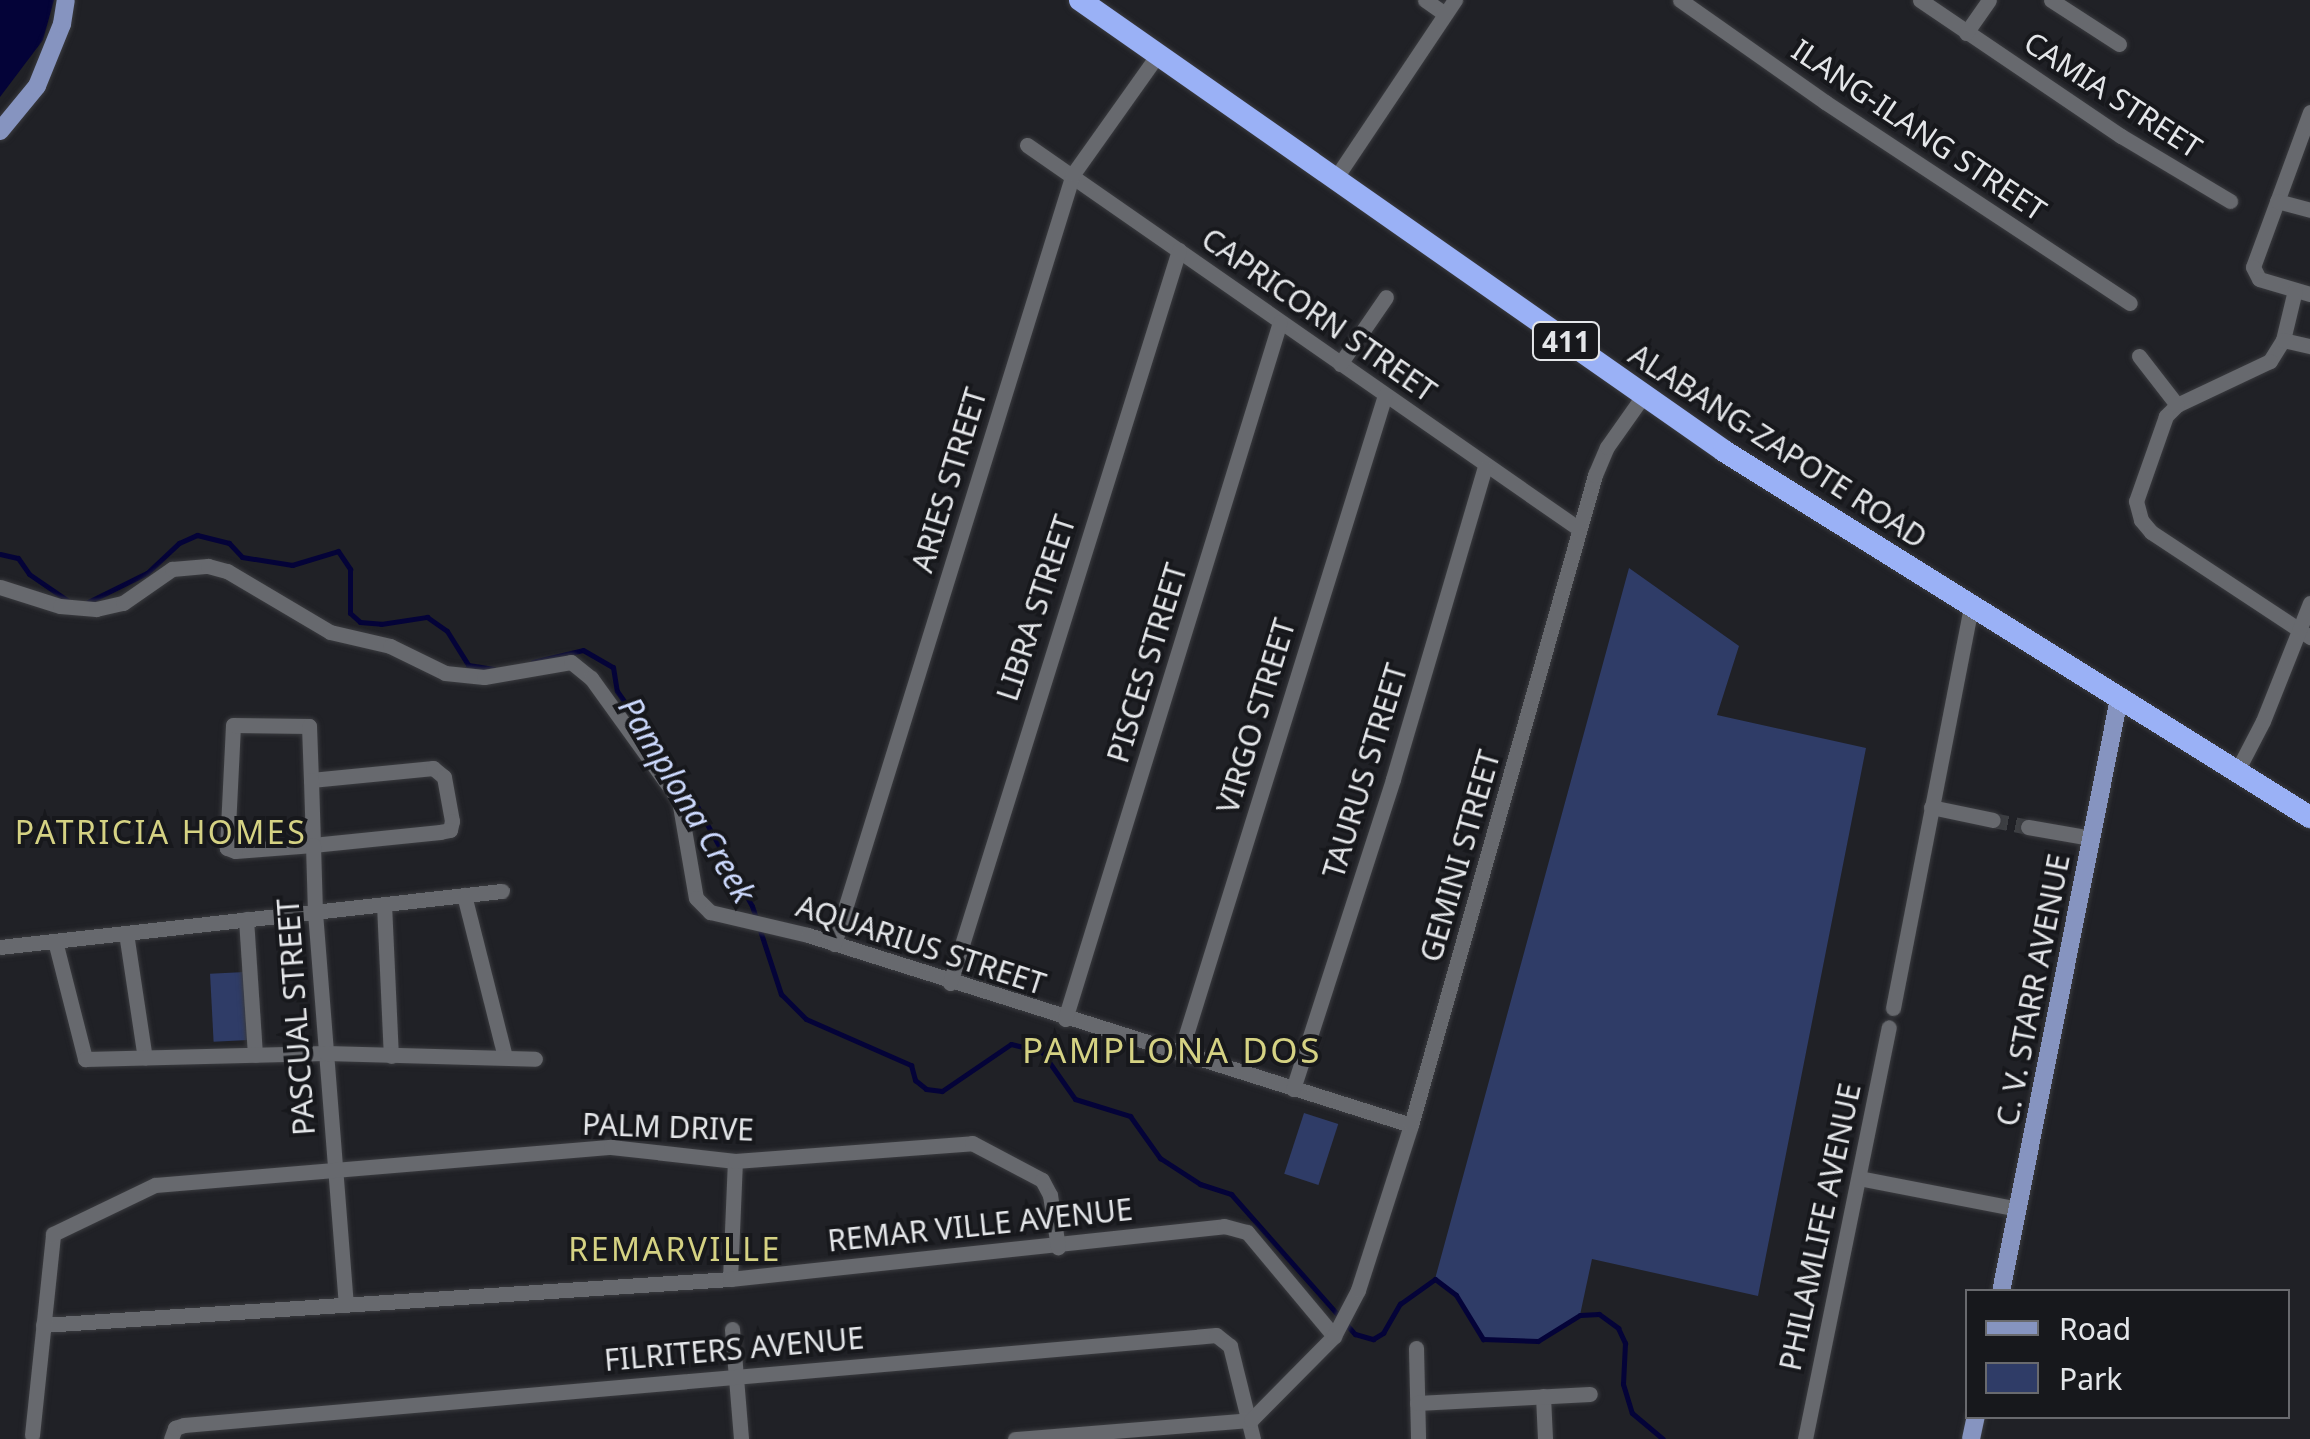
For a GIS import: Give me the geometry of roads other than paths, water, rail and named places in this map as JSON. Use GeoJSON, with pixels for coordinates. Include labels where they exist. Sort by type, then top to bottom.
{"type":"FeatureCollection","features":[{"type":"Feature","properties":{"kind":"highway","name":"ALABANG-ZAPOTE ROAD"},"geometry":{"type":"LineString","coordinates":[[1080,0],[1643,396],[1971,607],[2310,817]]}},
{"type":"Feature","properties":{"kind":"main road"},"geometry":{"type":"LineString","coordinates":[[0,132],[37,86],[57,37],[66,0]]}},
{"type":"Feature","properties":{"kind":"main road","name":"C. V. STARR AVENUE"},"geometry":{"type":"LineString","coordinates":[[2003,1289],[2119,699]]}},
{"type":"Feature","properties":{"kind":"street"},"geometry":{"type":"LineString","coordinates":[[1424,0],[1445,14]]}},
{"type":"Feature","properties":{"kind":"street"},"geometry":{"type":"LineString","coordinates":[[1336,179],[1455,0]]}},
{"type":"Feature","properties":{"kind":"street","name":"ILANG-ILANG STREET"},"geometry":{"type":"LineString","coordinates":[[1680,0],[1826,102],[2130,303]]}},
{"type":"Feature","properties":{"kind":"street","name":"CAMIA STREET"},"geometry":{"type":"LineString","coordinates":[[1920,0],[2121,136],[2230,201]]}},
{"type":"Feature","properties":{"kind":"street"},"geometry":{"type":"LineString","coordinates":[[1966,33],[1989,0]]}},
{"type":"Feature","properties":{"kind":"street"},"geometry":{"type":"LineString","coordinates":[[2051,0],[2118,44]]}},
{"type":"Feature","properties":{"kind":"street","name":"ARIES STREET"},"geometry":{"type":"LineString","coordinates":[[834,944],[1073,174],[1159,54]]}},
{"type":"Feature","properties":{"kind":"street"},"geometry":{"type":"LineString","coordinates":[[2305,634],[2151,532],[2141,520],[2138,488],[2159,428],[2176,405],[2262,366],[2276,354],[2283,340],[2302,292],[2258,279],[2253,266],[2276,201],[2304,146],[2310,112]]}},
{"type":"Feature","properties":{"kind":"street","name":"CAPRICORN STREET"},"geometry":{"type":"LineString","coordinates":[[1027,145],[1485,468],[1579,529]]}},
{"type":"Feature","properties":{"kind":"street"},"geometry":{"type":"LineString","coordinates":[[2276,201],[2310,210]]}},
{"type":"Feature","properties":{"kind":"street","name":"LIBRA STREET"},"geometry":{"type":"LineString","coordinates":[[950,983],[1179,250]]}},
{"type":"Feature","properties":{"kind":"street"},"geometry":{"type":"LineString","coordinates":[[1340,364],[1386,297]]}},
{"type":"Feature","properties":{"kind":"street","name":"PISCES STREET"},"geometry":{"type":"LineString","coordinates":[[1065,1020],[1280,322]]}},
{"type":"Feature","properties":{"kind":"street"},"geometry":{"type":"LineString","coordinates":[[2283,340],[2310,346]]}},
{"type":"Feature","properties":{"kind":"street"},"geometry":{"type":"LineString","coordinates":[[2139,356],[2176,405]]}},
{"type":"Feature","properties":{"kind":"street","name":"VIRGO STREET"},"geometry":{"type":"LineString","coordinates":[[1180,1054],[1385,396]]}},
{"type":"Feature","properties":{"kind":"street","name":"GEMINI STREET"},"geometry":{"type":"LineString","coordinates":[[1341,1324],[1411,1125],[1579,529],[1607,447],[1643,396]]}},
{"type":"Feature","properties":{"kind":"street","name":"TAURUS STREET"},"geometry":{"type":"LineString","coordinates":[[1293,1089],[1393,779],[1485,468]]}},
{"type":"Feature","properties":{"kind":"street","name":"AQUARIUS STREET"},"geometry":{"type":"LineString","coordinates":[[0,587],[60,606],[96,609],[123,603],[172,569],[208,566],[227,570],[330,632],[390,646],[445,674],[484,677],[571,662],[592,678],[679,800],[701,906],[808,935],[1065,1020],[1411,1125]]}},
{"type":"Feature","properties":{"kind":"street"},"geometry":{"type":"LineString","coordinates":[[2237,771],[2305,634],[2310,603]]}},
{"type":"Feature","properties":{"kind":"street"},"geometry":{"type":"LineString","coordinates":[[1892,1008],[1971,607]]}},
{"type":"Feature","properties":{"kind":"street","name":"PASCUAL STREET"},"geometry":{"type":"LineString","coordinates":[[313,845],[227,848],[232,725],[309,726],[312,780],[315,912],[346,1303]]}},
{"type":"Feature","properties":{"kind":"street"},"geometry":{"type":"LineString","coordinates":[[312,780],[441,770],[450,830],[313,845]]}},
{"type":"Feature","properties":{"kind":"street"},"geometry":{"type":"LineString","coordinates":[[1931,807],[1994,820]]}},
{"type":"Feature","properties":{"kind":"street"},"geometry":{"type":"LineString","coordinates":[[2028,827],[2091,838]]}},
{"type":"Feature","properties":{"kind":"street"},"geometry":{"type":"LineString","coordinates":[[0,946],[502,891]]}},
{"type":"Feature","properties":{"kind":"street"},"geometry":{"type":"LineString","coordinates":[[464,895],[505,1057]]}},
{"type":"Feature","properties":{"kind":"street"},"geometry":{"type":"LineString","coordinates":[[384,904],[392,1056]]}},
{"type":"Feature","properties":{"kind":"street"},"geometry":{"type":"LineString","coordinates":[[246,919],[255,1055]]}},
{"type":"Feature","properties":{"kind":"street"},"geometry":{"type":"LineString","coordinates":[[126,933],[145,1058]]}},
{"type":"Feature","properties":{"kind":"street"},"geometry":{"type":"LineString","coordinates":[[55,940],[85,1059],[326,1054],[535,1058]]}},
{"type":"Feature","properties":{"kind":"street","name":"PHILAMLIFE AVENUE"},"geometry":{"type":"LineString","coordinates":[[1805,1439],[1889,1027]]}},
{"type":"Feature","properties":{"kind":"street","name":"PALM DRIVE"},"geometry":{"type":"LineString","coordinates":[[43,1325],[50,1243],[61,1228],[155,1185],[611,1147],[735,1161],[978,1144],[1042,1180],[1050,1195],[1058,1246]]}},
{"type":"Feature","properties":{"kind":"street"},"geometry":{"type":"LineString","coordinates":[[730,1279],[735,1161]]}},
{"type":"Feature","properties":{"kind":"street"},"geometry":{"type":"LineString","coordinates":[[1859,1178],[2018,1209]]}},
{"type":"Feature","properties":{"kind":"street","name":"REMAR VILLE AVENUE"},"geometry":{"type":"LineString","coordinates":[[43,1325],[730,1279],[1237,1226],[1341,1324]]}},
{"type":"Feature","properties":{"kind":"street"},"geometry":{"type":"LineString","coordinates":[[1015,1439],[1250,1420],[1341,1324]]}},
{"type":"Feature","properties":{"kind":"street"},"geometry":{"type":"LineString","coordinates":[[32,1435],[43,1325]]}},
{"type":"Feature","properties":{"kind":"street"},"geometry":{"type":"LineString","coordinates":[[732,1329],[740,1439]]}},
{"type":"Feature","properties":{"kind":"street","name":"FILRITERS AVENUE"},"geometry":{"type":"LineString","coordinates":[[171,1439],[176,1428],[184,1425],[1216,1335],[1230,1346],[1253,1439]]}},
{"type":"Feature","properties":{"kind":"street"},"geometry":{"type":"LineString","coordinates":[[1416,1348],[1418,1439]]}},
{"type":"Feature","properties":{"kind":"street"},"geometry":{"type":"LineString","coordinates":[[1417,1403],[1590,1394]]}},
{"type":"Feature","properties":{"kind":"street"},"geometry":{"type":"LineString","coordinates":[[1543,1396],[1544,1439]]}},
{"type":"Feature","properties":{"kind":"waterway","name":"Pamplona Creek"},"geometry":{"type":"LineString","coordinates":[[88,602],[147,573],[179,543],[197,535],[229,543],[242,557],[292,565],[338,551],[350,569],[350,613],[360,622],[381,624],[427,617],[447,631],[468,665],[494,669]]}},
{"type":"Feature","properties":{"kind":"waterway","name":"Pamplona Creek"},"geometry":{"type":"LineString","coordinates":[[0,554],[18,558],[29,574],[67,600]]}},
{"type":"Feature","properties":{"kind":"waterway","name":"Pamplona Creek"},"geometry":{"type":"LineString","coordinates":[[533,662],[583,650],[613,667],[617,691],[697,806],[752,906],[781,994],[806,1019],[911,1065],[915,1080],[926,1089],[942,1091],[1011,1044],[1042,1052],[1075,1099],[1130,1116],[1160,1158],[1200,1184],[1231,1194],[1355,1334],[1373,1339],[1383,1333],[1400,1304],[1435,1279],[1456,1295],[1483,1339],[1538,1341],[1580,1315],[1599,1314],[1618,1328],[1625,1343],[1623,1384],[1632,1413],[1663,1439]]}},
{"type":"Feature","properties":{"kind":"tunnel"},"geometry":{"type":"LineString","coordinates":[[1993,820],[2028,827]]}},
{"type":"Feature","properties":{"kind":"district","name":"PATRICIA HOMES"},"geometry":{"type":"Point","coordinates":[161,832]}},
{"type":"Feature","properties":{"kind":"district","name":"PAMPLONA DOS"},"geometry":{"type":"Point","coordinates":[1172,1050]}},
{"type":"Feature","properties":{"kind":"district","name":"REMARVILLE"},"geometry":{"type":"Point","coordinates":[675,1249]}}]}
